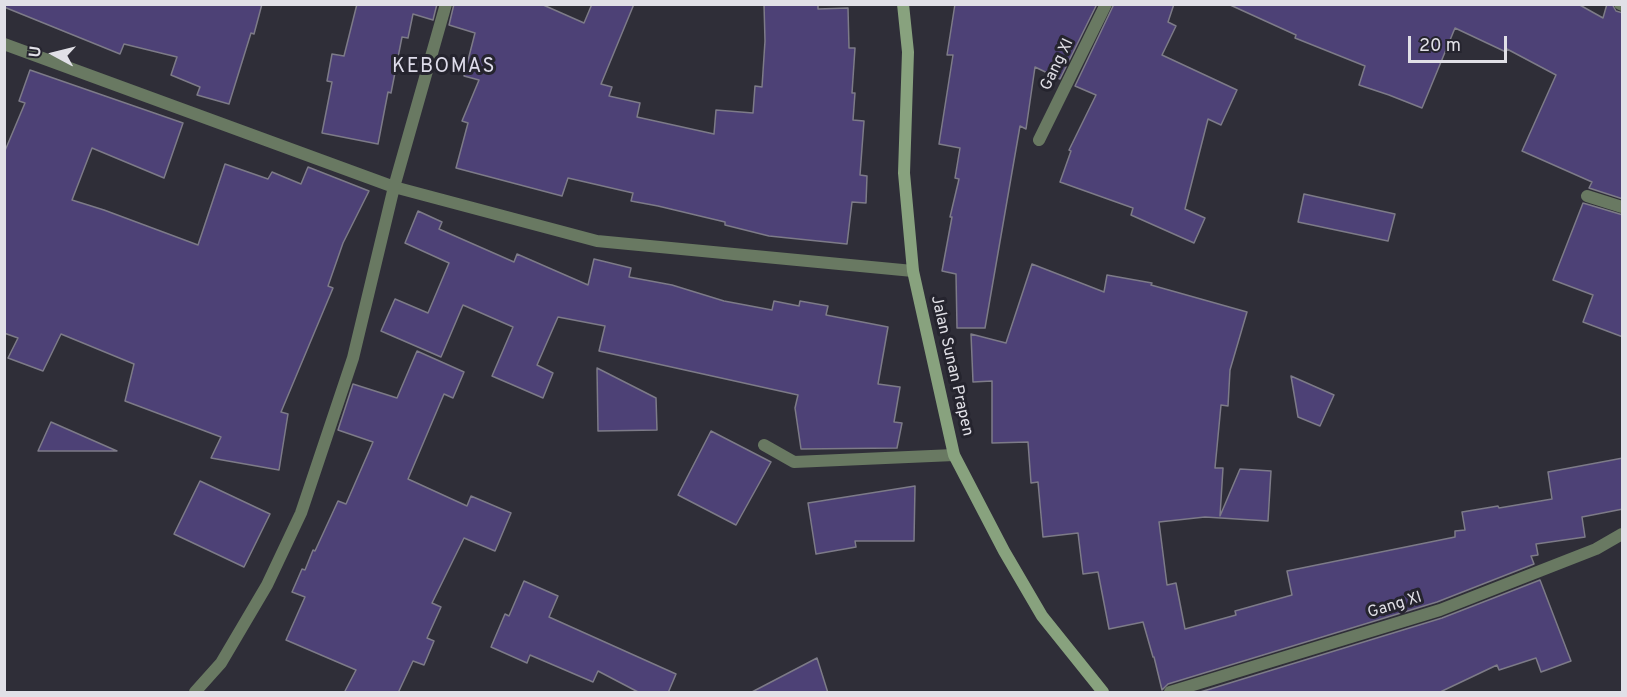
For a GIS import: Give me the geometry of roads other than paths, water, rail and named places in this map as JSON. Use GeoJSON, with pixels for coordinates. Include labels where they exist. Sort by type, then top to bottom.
{"type":"FeatureCollection","features":[{"type":"Feature","properties":{"kind":"main road","name":"Jalan Sunan Prapen"},"geometry":{"type":"LineString","coordinates":[[903,4],[908,52],[904,173],[913,271],[954,455],[1004,551],[1042,616],[1103,693]]}},
{"type":"Feature","properties":{"kind":"street"},"geometry":{"type":"LineString","coordinates":[[195,693],[221,663],[267,585],[302,513],[353,358],[394,187],[446,4]]}},
{"type":"Feature","properties":{"kind":"street","name":"Gang XI"},"geometry":{"type":"LineString","coordinates":[[1039,140],[1106,4]]}},
{"type":"Feature","properties":{"kind":"street"},"geometry":{"type":"LineString","coordinates":[[4,44],[394,187],[597,241],[913,271]]}},
{"type":"Feature","properties":{"kind":"street"},"geometry":{"type":"LineString","coordinates":[[1587,196],[1623,207]]}},
{"type":"Feature","properties":{"kind":"street"},"geometry":{"type":"LineString","coordinates":[[764,445],[794,462],[954,455]]}},
{"type":"Feature","properties":{"kind":"street","name":"Gang XI"},"geometry":{"type":"LineString","coordinates":[[1170,693],[1440,610],[1596,549],[1623,534]]}},
{"type":"Feature","properties":{"kind":"district","name":"KEBOMAS"},"geometry":{"type":"Point","coordinates":[444,68]}}]}
